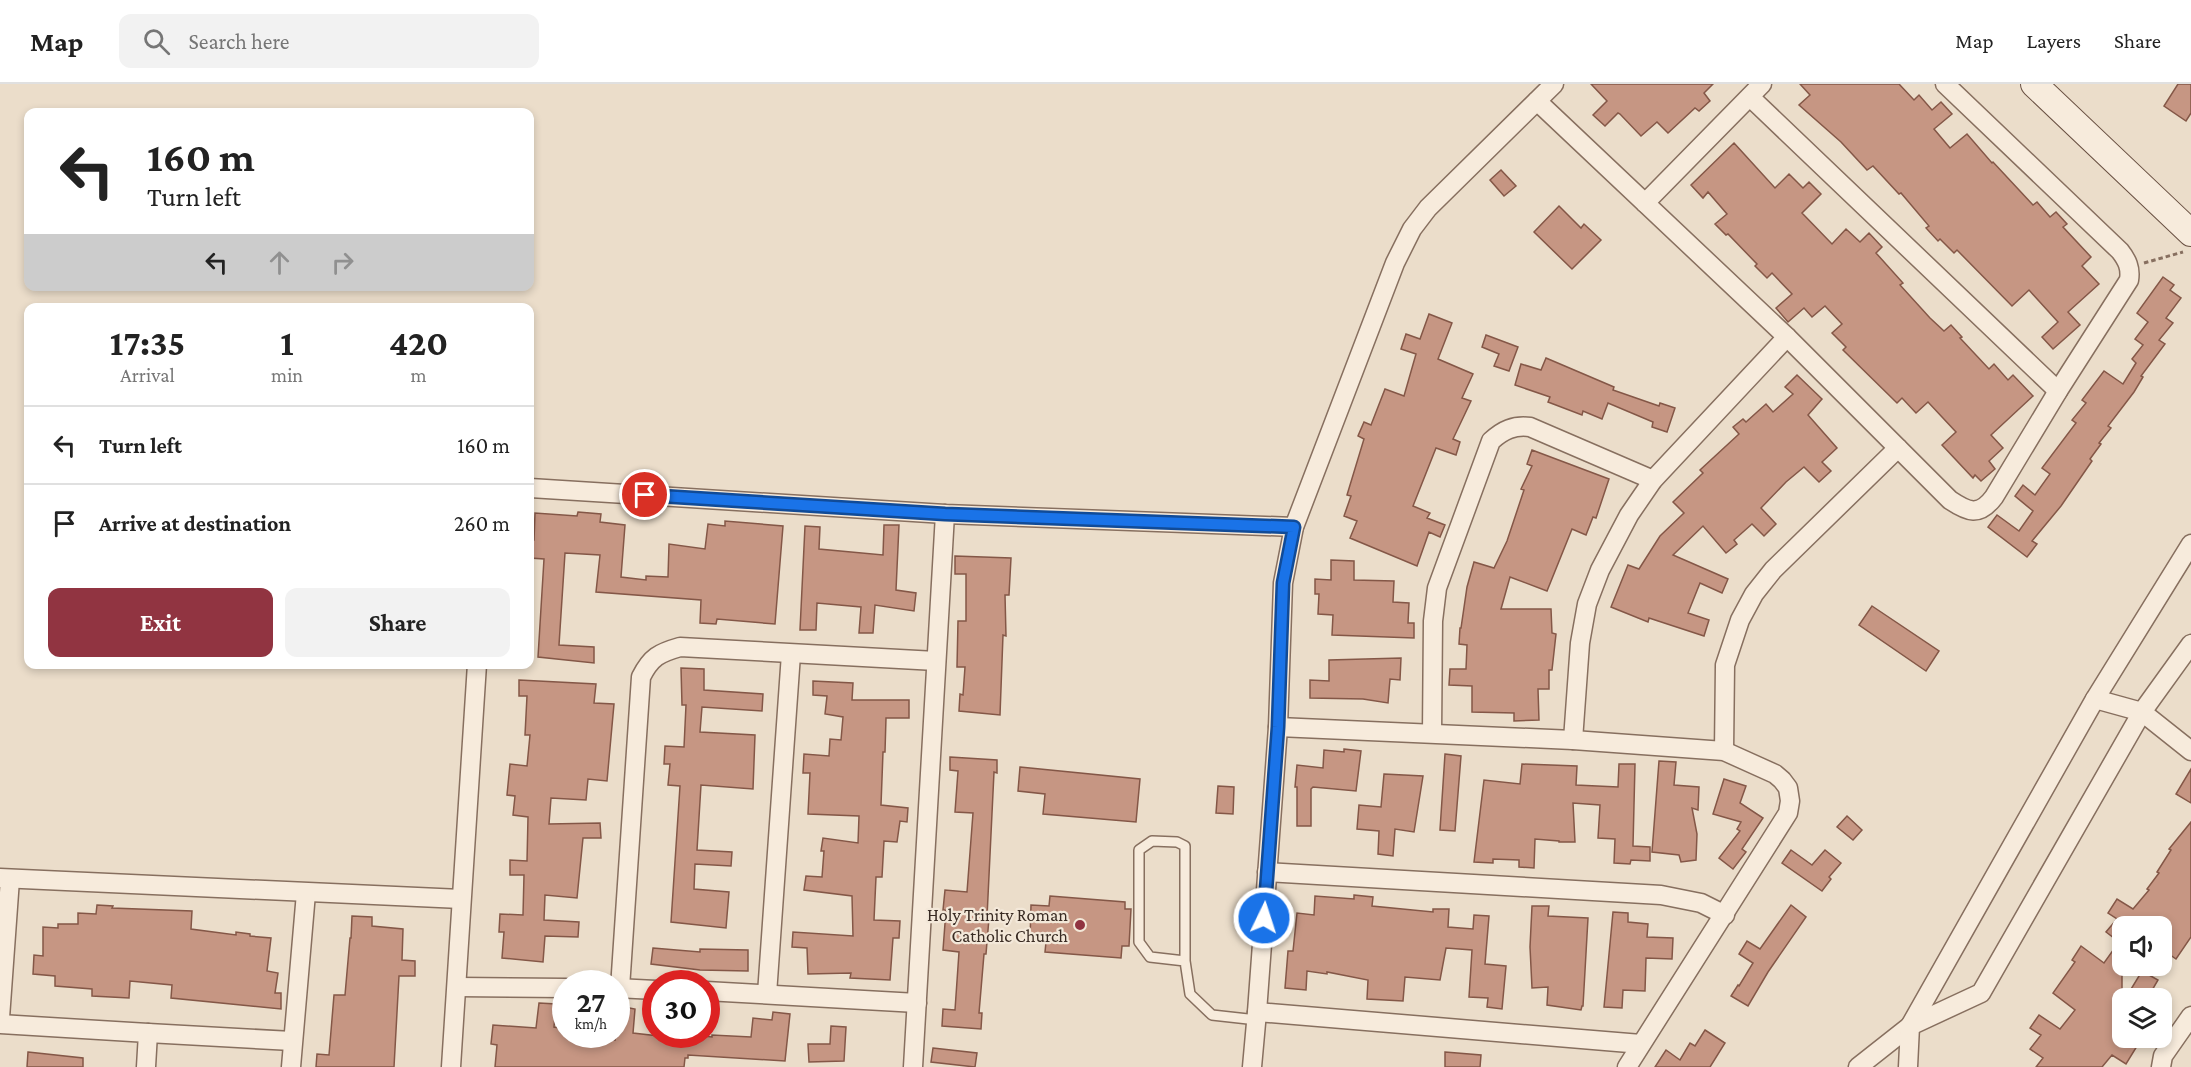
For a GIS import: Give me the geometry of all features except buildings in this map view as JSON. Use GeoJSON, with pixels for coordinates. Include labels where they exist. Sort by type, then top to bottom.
{"type":"FeatureCollection","features":[{"type":"Feature","properties":{"kind":"street"},"geometry":{"type":"LineString","coordinates":[[1252,1067],[1278,727],[1283,583],[1294,527],[1395,263],[1412,229],[1428,208],[1554,84]]}},
{"type":"Feature","properties":{"kind":"street"},"geometry":{"type":"LineString","coordinates":[[1537,101],[1787,337],[1950,500],[1972,512],[1982,509],[1994,497],[2129,280],[2130,267],[2120,251],[1946,84]]}},
{"type":"Feature","properties":{"kind":"street"},"geometry":{"type":"LineString","coordinates":[[2034,84],[2191,233]]}},
{"type":"Feature","properties":{"kind":"street"},"geometry":{"type":"LineString","coordinates":[[1645,203],[1756,91],[2058,391]]}},
{"type":"Feature","properties":{"kind":"street"},"geometry":{"type":"LineString","coordinates":[[1573,740],[1580,642],[1587,604],[1599,570],[1629,515],[1653,480],[1787,337]]}},
{"type":"Feature","properties":{"kind":"street"},"geometry":{"type":"LineString","coordinates":[[1432,733],[1433,621],[1437,588],[1491,441],[1501,432],[1511,428],[1530,427],[1653,480]]}},
{"type":"Feature","properties":{"kind":"street"},"geometry":{"type":"LineString","coordinates":[[1724,751],[1725,666],[1740,620],[1754,594],[1773,570],[1898,448]]}},
{"type":"Feature","properties":{"kind":"street"},"geometry":{"type":"LineString","coordinates":[[534,488],[945,514],[1294,527]]}},
{"type":"Feature","properties":{"kind":"street"},"geometry":{"type":"LineString","coordinates":[[913,1067],[945,514]]}},
{"type":"Feature","properties":{"kind":"street"},"geometry":{"type":"LineString","coordinates":[[1908,1067],[1910,1026],[2095,699],[2191,544]]}},
{"type":"Feature","properties":{"kind":"street"},"geometry":{"type":"LineString","coordinates":[[1858,1067],[1910,1026],[1981,993],[2142,712],[2191,644]]}},
{"type":"Feature","properties":{"kind":"street"},"geometry":{"type":"LineString","coordinates":[[619,970],[641,677],[648,663],[655,657],[680,647],[936,661]]}},
{"type":"Feature","properties":{"kind":"street"},"geometry":{"type":"LineString","coordinates":[[767,994],[790,654]]}},
{"type":"Feature","properties":{"kind":"street"},"geometry":{"type":"LineString","coordinates":[[451,1067],[477,669]]}},
{"type":"Feature","properties":{"kind":"street"},"geometry":{"type":"LineString","coordinates":[[2095,699],[2142,712],[2191,751]]}},
{"type":"Feature","properties":{"kind":"street"},"geometry":{"type":"LineString","coordinates":[[1278,727],[1573,740],[1724,751],[1775,774],[1788,788],[1790,801],[1788,813],[1627,1067]]}},
{"type":"Feature","properties":{"kind":"street"},"geometry":{"type":"LineString","coordinates":[[1267,872],[1661,895],[1701,903],[1725,915]]}},
{"type":"Feature","properties":{"kind":"street"},"geometry":{"type":"LineString","coordinates":[[0,1018],[5,878],[461,898]]}},
{"type":"Feature","properties":{"kind":"street"},"geometry":{"type":"LineString","coordinates":[[291,1067],[306,893]]}},
{"type":"Feature","properties":{"kind":"street"},"geometry":{"type":"LineString","coordinates":[[457,987],[552,988]]}},
{"type":"Feature","properties":{"kind":"street"},"geometry":{"type":"LineString","coordinates":[[720,992],[916,1003]]}},
{"type":"Feature","properties":{"kind":"street"},"geometry":{"type":"LineString","coordinates":[[1257,1016],[1641,1044]]}},
{"type":"Feature","properties":{"kind":"street"},"geometry":{"type":"LineString","coordinates":[[2161,1067],[2163,1056],[2191,1016]]}},
{"type":"Feature","properties":{"kind":"street"},"geometry":{"type":"LineString","coordinates":[[0,1024],[292,1041]]}},
{"type":"Feature","properties":{"kind":"street"},"geometry":{"type":"LineString","coordinates":[[146,1067],[148,1033]]}},
{"type":"Feature","properties":{"kind":"lane"},"geometry":{"type":"LineString","coordinates":[[1185,961],[1150,957],[1139,942],[1139,850],[1152,841],[1177,842],[1185,846],[1185,961],[1190,994],[1212,1015],[1257,1016]]}},
{"type":"Feature","properties":{"kind":"path"},"geometry":{"type":"LineString","coordinates":[[2130,267],[2191,250]]}},
{"type":"Feature","properties":{"kind":"place","name":"Holy Trinity Roman Catholic Church"},"geometry":{"type":"Point","coordinates":[1080,925]}},
{"type":"Feature","properties":{"kind":"route"},"geometry":{"type":"LineString","coordinates":[[645,495],[945,514],[1294,527],[1283,583],[1278,727],[1264,918]]}}]}
